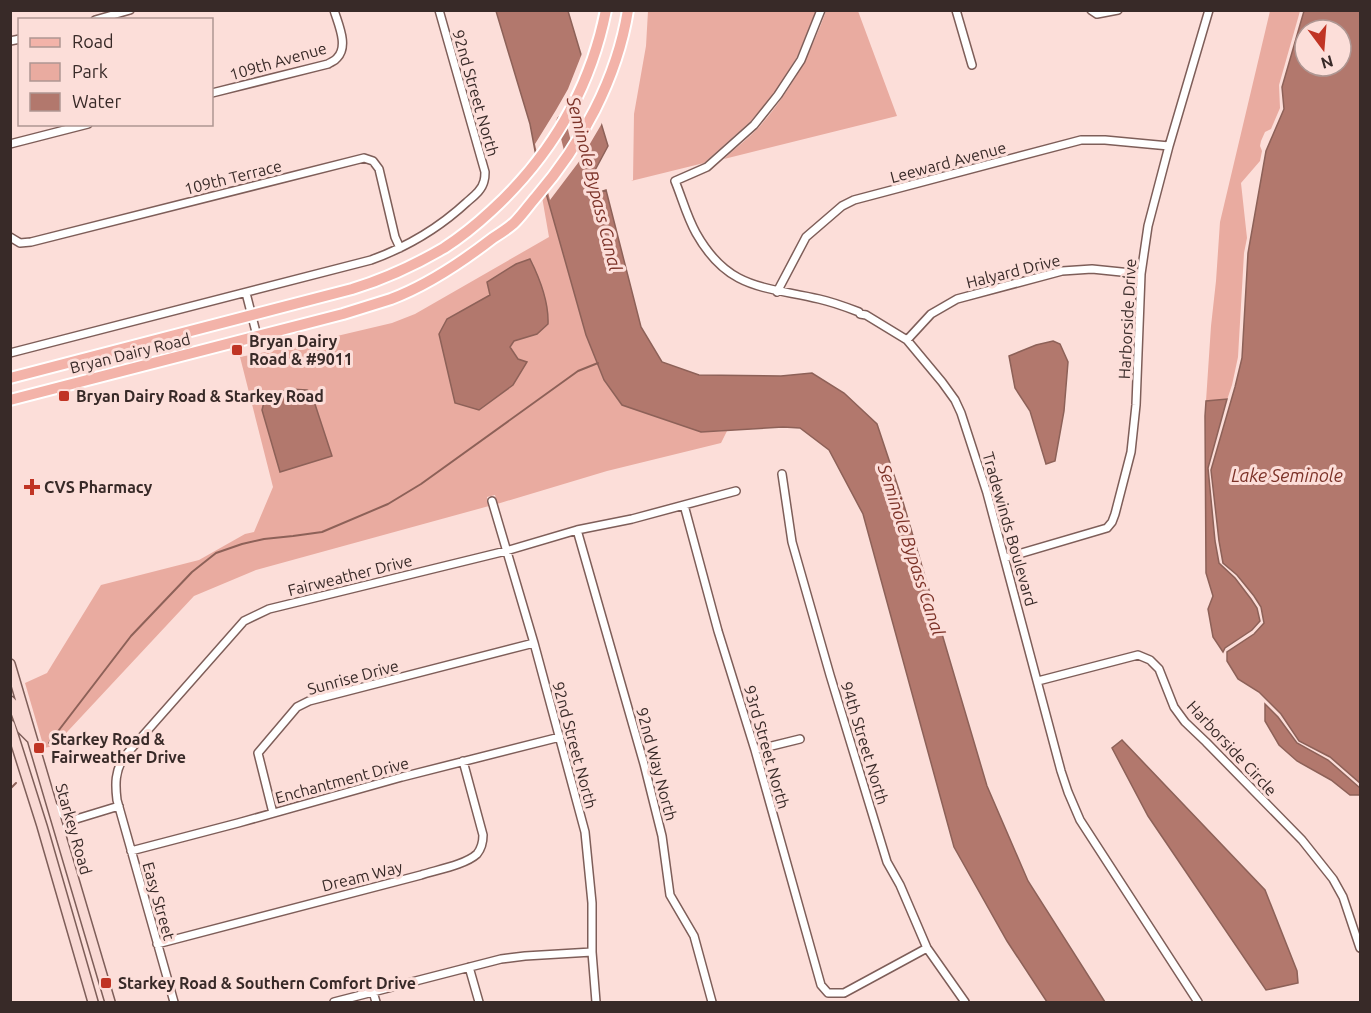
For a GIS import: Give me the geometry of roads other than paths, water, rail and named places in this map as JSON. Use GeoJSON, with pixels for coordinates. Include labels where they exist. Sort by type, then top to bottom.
{"type":"FeatureCollection","features":[{"type":"Feature","properties":{"kind":"main road","name":"Bryan Dairy Road"},"geometry":{"type":"LineString","coordinates":[[10,378],[330,296],[399,272],[446,247],[478,223],[510,194],[541,158],[575,102],[589,72],[606,10]]}},
{"type":"Feature","properties":{"kind":"main road","name":"Bryan Dairy Road"},"geometry":{"type":"LineString","coordinates":[[10,400],[343,314],[393,298],[425,283],[477,251],[515,221],[566,160],[597,105],[610,74],[620,46],[628,10]]}},
{"type":"Feature","properties":{"kind":"main road","name":"Starkey Road"},"geometry":{"type":"LineString","coordinates":[[10,663],[110,1002]]}},
{"type":"Feature","properties":{"kind":"main road"},"geometry":{"type":"LineString","coordinates":[[10,700],[14,704],[22,729],[32,739]]}},
{"type":"Feature","properties":{"kind":"main road","name":"Starkey Road"},"geometry":{"type":"LineString","coordinates":[[10,725],[93,1002]]}},
{"type":"Feature","properties":{"kind":"main road"},"geometry":{"type":"LineString","coordinates":[[42,826],[56,822]]}},
{"type":"Feature","properties":{"kind":"street"},"geometry":{"type":"LineString","coordinates":[[102,18],[130,10]]}},
{"type":"Feature","properties":{"kind":"street","name":"109th Avenue"},"geometry":{"type":"LineString","coordinates":[[213,93],[328,64],[337,58],[342,49],[342,42],[334,10]]}},
{"type":"Feature","properties":{"kind":"street","name":"92nd Street North"},"geometry":{"type":"LineString","coordinates":[[400,248],[456,212],[478,192],[484,182],[485,172],[439,10]]}},
{"type":"Feature","properties":{"kind":"street","name":"Tradewinds Boulevard"},"geometry":{"type":"LineString","coordinates":[[821,10],[801,60],[778,95],[754,125],[707,167],[675,181],[695,232],[712,257],[729,273],[758,287],[820,299],[866,315],[907,340],[955,400],[987,493],[1068,792],[1080,819],[1198,1002]]}},
{"type":"Feature","properties":{"kind":"street"},"geometry":{"type":"LineString","coordinates":[[956,10],[972,65]]}},
{"type":"Feature","properties":{"kind":"street"},"geometry":{"type":"LineString","coordinates":[[1094,12],[1118,10]]}},
{"type":"Feature","properties":{"kind":"street","name":"Harborside Drive"},"geometry":{"type":"LineString","coordinates":[[1005,558],[1107,528],[1115,514],[1131,452],[1136,405],[1141,274],[1148,226],[1209,10]]}},
{"type":"Feature","properties":{"kind":"street"},"geometry":{"type":"LineString","coordinates":[[10,144],[80,126]]}},
{"type":"Feature","properties":{"kind":"street","name":"Leeward Avenue"},"geometry":{"type":"LineString","coordinates":[[777,292],[806,237],[842,206],[854,200],[1082,140],[1169,146]]}},
{"type":"Feature","properties":{"kind":"street","name":"109th Terrace"},"geometry":{"type":"LineString","coordinates":[[10,237],[20,243],[31,242],[364,158],[374,161],[379,169],[395,237],[400,248]]}},
{"type":"Feature","properties":{"kind":"street","name":"Bryan Dairy Road"},"geometry":{"type":"LineString","coordinates":[[10,354],[361,263],[400,248]]}},
{"type":"Feature","properties":{"kind":"street","name":"Halyard Drive"},"geometry":{"type":"LineString","coordinates":[[907,340],[931,314],[957,299],[1062,271],[1092,269],[1141,274]]}},
{"type":"Feature","properties":{"kind":"street"},"geometry":{"type":"LineString","coordinates":[[246,293],[257,336]]}},
{"type":"Feature","properties":{"kind":"street","name":"94th Street North"},"geometry":{"type":"LineString","coordinates":[[782,474],[792,542],[887,862],[900,885],[927,948],[965,1002]]}},
{"type":"Feature","properties":{"kind":"street","name":"Fairweather Drive"},"geometry":{"type":"LineString","coordinates":[[119,807],[115,786],[116,776],[118,766],[124,757],[244,621],[269,609],[506,551],[577,530],[632,519],[736,491]]}},
{"type":"Feature","properties":{"kind":"street","name":"92nd Street North"},"geometry":{"type":"LineString","coordinates":[[492,501],[534,643],[585,832],[592,903],[592,952],[596,1002]]}},
{"type":"Feature","properties":{"kind":"street","name":"93rd Street North"},"geometry":{"type":"LineString","coordinates":[[684,506],[821,985],[828,993],[844,993],[927,948]]}},
{"type":"Feature","properties":{"kind":"street","name":"92nd Way North"},"geometry":{"type":"LineString","coordinates":[[577,530],[644,764],[662,836],[670,895],[694,936],[712,1002]]}},
{"type":"Feature","properties":{"kind":"street","name":"Sunrise Drive"},"geometry":{"type":"LineString","coordinates":[[273,813],[258,753],[297,707],[309,701],[534,643]]}},
{"type":"Feature","properties":{"kind":"street","name":"Harborside Circle"},"geometry":{"type":"LineString","coordinates":[[1038,681],[1138,655],[1150,660],[1156,665],[1174,707],[1185,722],[1302,840],[1333,879],[1343,897],[1360,948]]}},
{"type":"Feature","properties":{"kind":"street","name":"Enchantment Drive"},"geometry":{"type":"LineString","coordinates":[[131,850],[560,737]]}},
{"type":"Feature","properties":{"kind":"street"},"geometry":{"type":"LineString","coordinates":[[754,750],[800,739]]}},
{"type":"Feature","properties":{"kind":"street","name":"Dream Way"},"geometry":{"type":"LineString","coordinates":[[157,944],[462,863],[477,854],[483,843],[483,835],[463,761]]}},
{"type":"Feature","properties":{"kind":"street"},"geometry":{"type":"LineString","coordinates":[[51,804],[64,816],[73,820]]}},
{"type":"Feature","properties":{"kind":"street"},"geometry":{"type":"LineString","coordinates":[[61,838],[65,828],[73,820],[119,807]]}},
{"type":"Feature","properties":{"kind":"street","name":"Easy Street"},"geometry":{"type":"LineString","coordinates":[[119,807],[174,1002]]}},
{"type":"Feature","properties":{"kind":"street"},"geometry":{"type":"LineString","coordinates":[[334,1002],[501,959],[592,952]]}},
{"type":"Feature","properties":{"kind":"street"},"geometry":{"type":"LineString","coordinates":[[469,967],[479,1002]]}},
{"type":"Feature","properties":{"kind":"street"},"geometry":{"type":"LineString","coordinates":[[373,992],[376,1002]]}},
{"type":"Feature","properties":{"kind":"water"},"geometry":{"type":"Polygon","coordinates":[[[496,11],[568,11],[585,68],[536,156],[530,124],[496,11]]]}},
{"type":"Feature","properties":{"kind":"water","name":"Lake Seminole"},"geometry":{"type":"Polygon","coordinates":[[[1304,11],[1360,11],[1360,783],[1330,757],[1299,741],[1281,714],[1259,692],[1238,679],[1227,661],[1227,652],[1254,634],[1264,623],[1261,607],[1254,596],[1237,575],[1223,563],[1211,470],[1242,358],[1248,253],[1266,151],[1284,109],[1282,87],[1293,49],[1293,78],[1353,78],[1353,18],[1302,18],[1304,11]]]}},
{"type":"Feature","properties":{"kind":"water"},"geometry":{"type":"Polygon","coordinates":[[[598,113],[608,146],[593,174],[597,193],[606,190],[641,327],[662,362],[699,375],[781,376],[812,373],[844,393],[877,424],[903,502],[987,786],[1028,881],[1105,1002],[1047,1002],[1007,941],[954,847],[863,514],[829,450],[800,428],[701,432],[622,405],[604,380],[586,335],[546,193],[598,113]]]}},
{"type":"Feature","properties":{"kind":"water"},"geometry":{"type":"Polygon","coordinates":[[[530,259],[543,290],[548,324],[537,334],[514,341],[510,347],[518,359],[527,362],[513,385],[479,410],[455,403],[439,334],[447,319],[490,295],[487,282],[516,264],[530,259]]]}},
{"type":"Feature","properties":{"kind":"water"},"geometry":{"type":"Polygon","coordinates":[[[1053,341],[1060,344],[1068,362],[1064,411],[1055,461],[1046,464],[1030,411],[1015,388],[1009,356],[1053,341]]]}},
{"type":"Feature","properties":{"kind":"water"},"geometry":{"type":"Polygon","coordinates":[[[289,389],[311,392],[332,456],[280,472],[262,410],[265,398],[289,389]]]}},
{"type":"Feature","properties":{"kind":"water"},"geometry":{"type":"Polygon","coordinates":[[[1227,399],[1208,468],[1215,541],[1219,563],[1235,578],[1251,599],[1257,608],[1260,621],[1223,652],[1213,637],[1208,609],[1213,596],[1206,573],[1205,416],[1206,401],[1227,399]]]}},
{"type":"Feature","properties":{"kind":"water"},"geometry":{"type":"Polygon","coordinates":[[[1265,704],[1278,717],[1297,743],[1328,760],[1360,788],[1360,795],[1350,795],[1331,780],[1297,761],[1279,745],[1265,721],[1265,704]]]}},
{"type":"Feature","properties":{"kind":"water"},"geometry":{"type":"Polygon","coordinates":[[[1122,740],[1265,890],[1297,971],[1298,983],[1266,990],[1148,816],[1112,748],[1122,740]]]}},
{"type":"Feature","properties":{"kind":"waterway","name":"Seminole Bypass Canal"},"geometry":{"type":"LineString","coordinates":[[561,120],[570,156]]}},
{"type":"Feature","properties":{"kind":"waterway"},"geometry":{"type":"LineString","coordinates":[[49,743],[131,636],[192,572],[216,553],[264,539],[322,532],[388,504],[421,484],[578,371],[598,363]]}},
{"type":"Feature","properties":{"kind":"waterway"},"geometry":{"type":"LineString","coordinates":[[10,789],[16,783]]}},
{"type":"Feature","properties":{"kind":"place","name":"Bryan Dairy Road & #9011"},"geometry":{"type":"Point","coordinates":[237,350]}},
{"type":"Feature","properties":{"kind":"place","name":"Bryan Dairy Road & Starkey Road"},"geometry":{"type":"Point","coordinates":[64,396]}},
{"type":"Feature","properties":{"kind":"place","name":"CVS Pharmacy"},"geometry":{"type":"Point","coordinates":[32,487]}},
{"type":"Feature","properties":{"kind":"place","name":"Starkey Road & Fairweather Drive"},"geometry":{"type":"Point","coordinates":[39,748]}},
{"type":"Feature","properties":{"kind":"place","name":"Starkey Road & Southern Comfort Drive"},"geometry":{"type":"Point","coordinates":[106,983]}}]}
